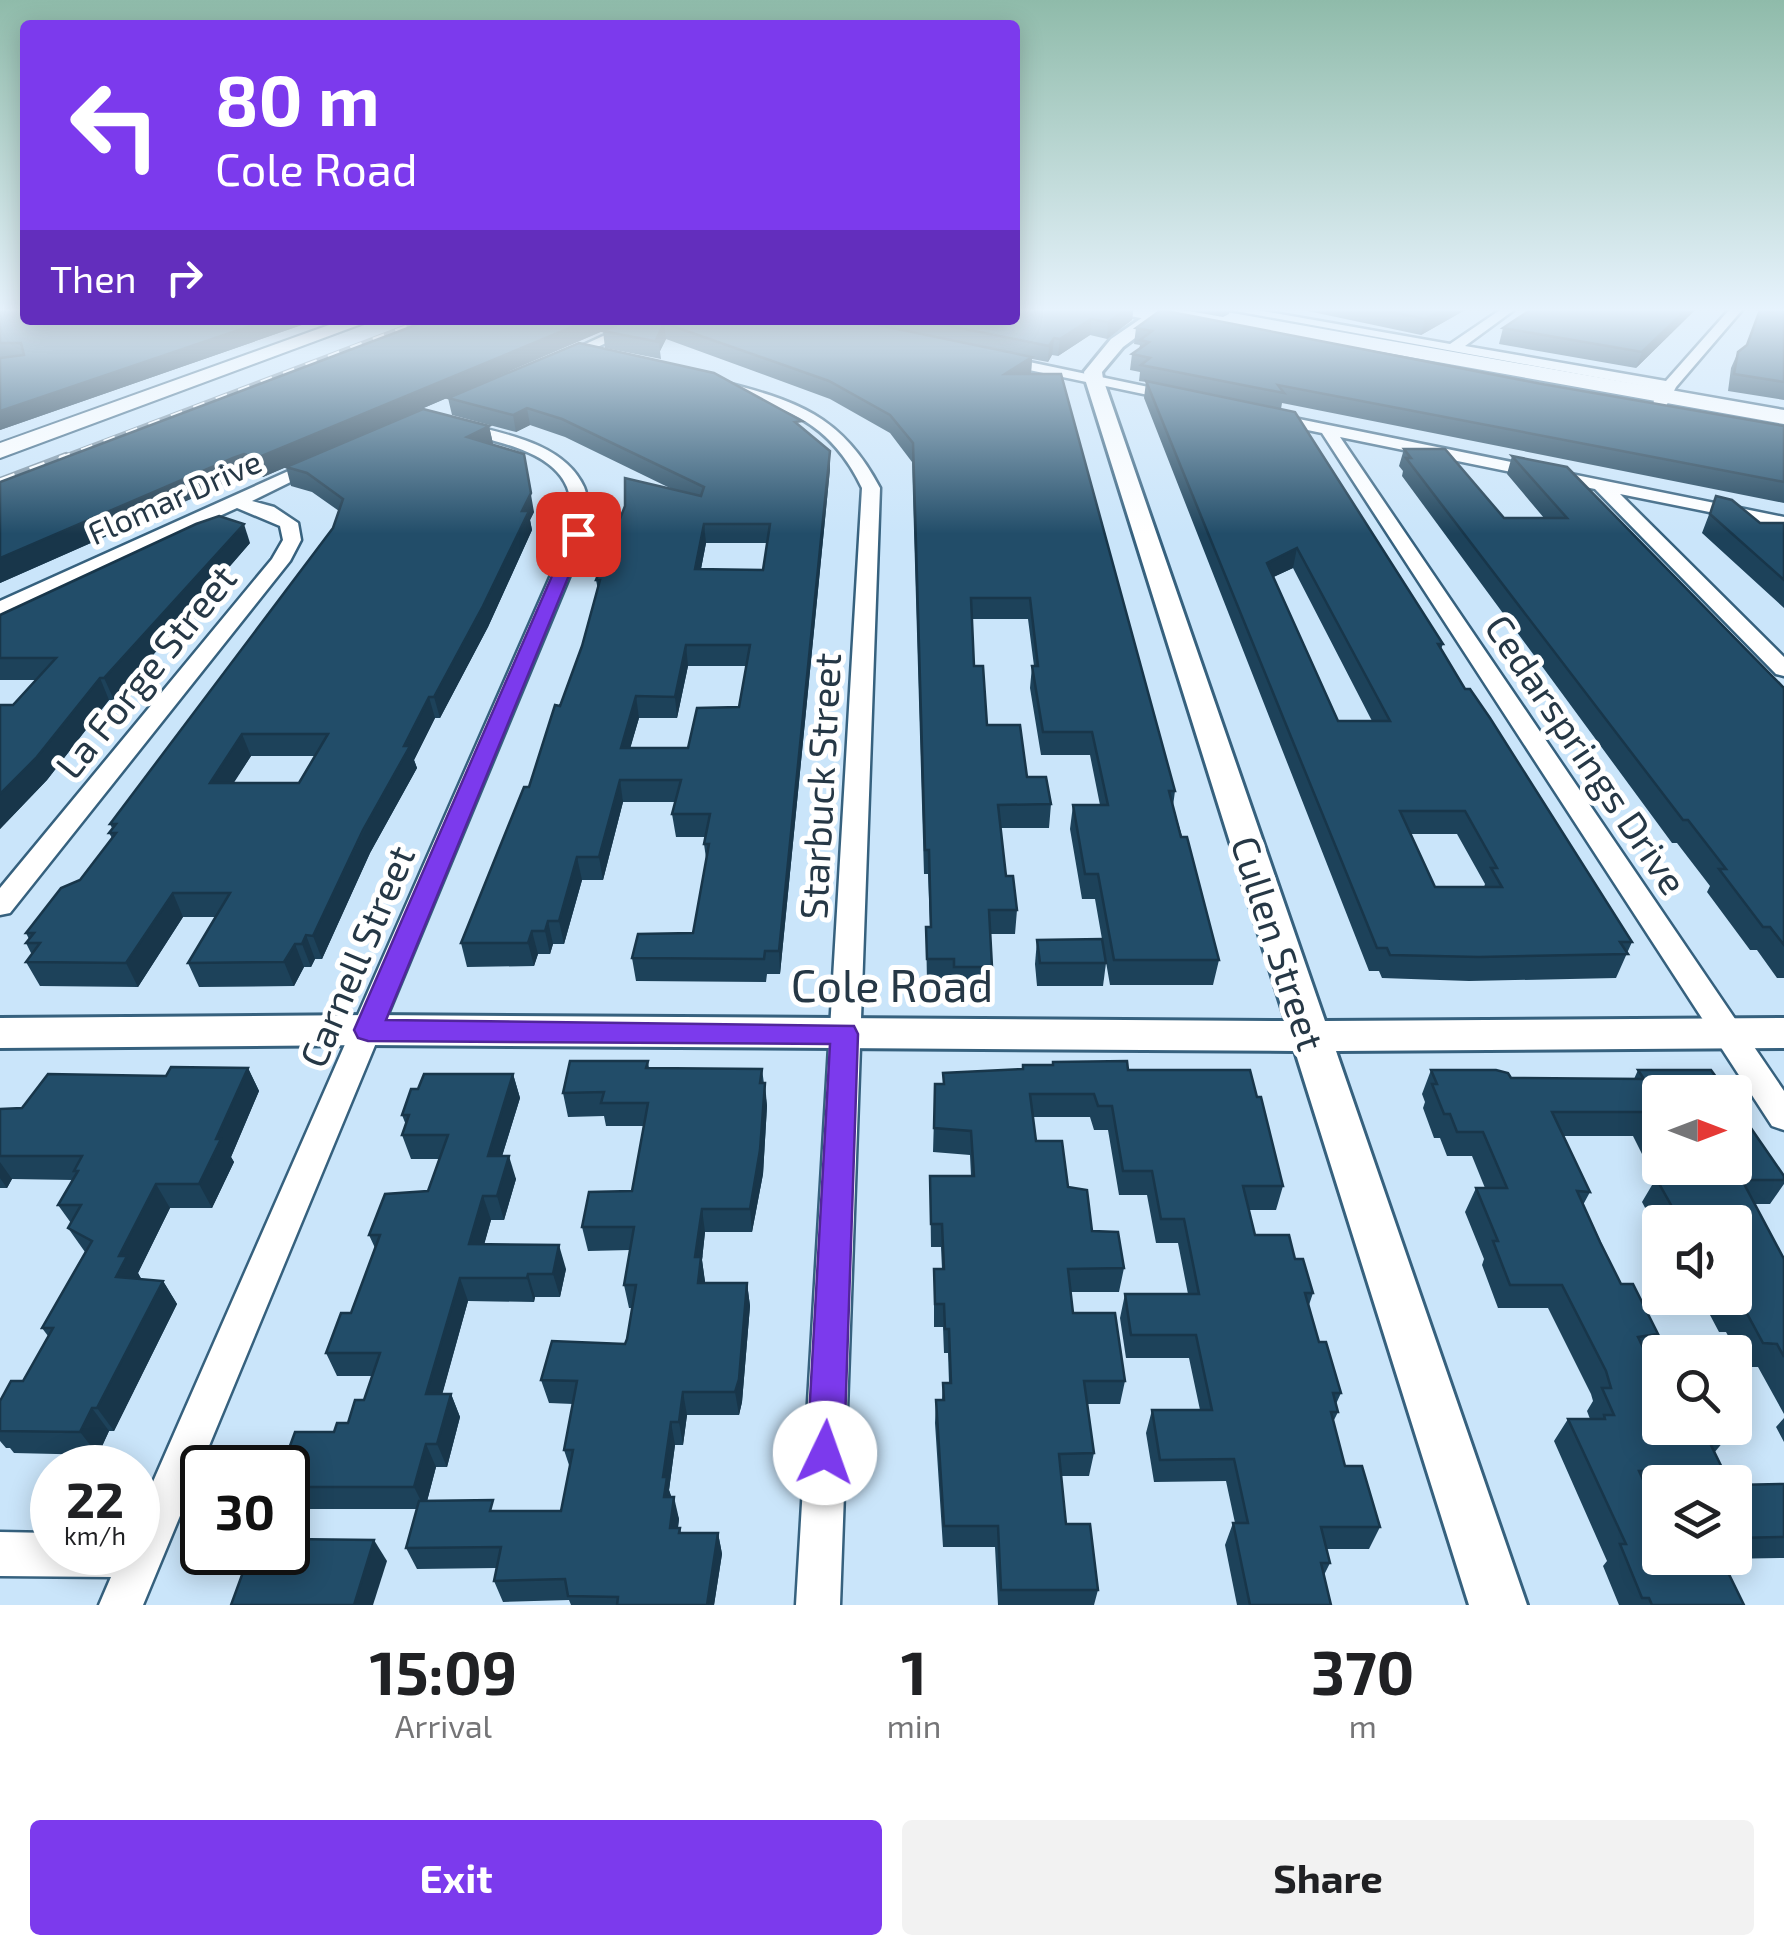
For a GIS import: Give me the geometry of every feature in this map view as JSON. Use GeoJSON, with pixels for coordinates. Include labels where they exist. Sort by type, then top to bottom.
{"type":"FeatureCollection","features":[{"type":"Feature","properties":{"kind":"main road"},"geometry":{"type":"LineString","coordinates":[[0,451],[183,385]]}},
{"type":"Feature","properties":{"kind":"main road"},"geometry":{"type":"LineString","coordinates":[[1598,385],[1664,396],[1784,430]]}},
{"type":"Feature","properties":{"kind":"main road"},"geometry":{"type":"LineString","coordinates":[[1602,385],[1784,418]]}},
{"type":"Feature","properties":{"kind":"street","name":"Starbuck Street"},"geometry":{"type":"LineString","coordinates":[[718,385],[764,396],[824,423],[844,439],[860,461],[871,488],[818,1605]]}},
{"type":"Feature","properties":{"kind":"street","name":"Cullen Street"},"geometry":{"type":"LineString","coordinates":[[1096,385],[1498,1605]]}},
{"type":"Feature","properties":{"kind":"street"},"geometry":{"type":"LineString","coordinates":[[1120,385],[1192,401]]}},
{"type":"Feature","properties":{"kind":"street"},"geometry":{"type":"LineString","coordinates":[[1615,385],[1664,396],[1673,385]]}},
{"type":"Feature","properties":{"kind":"street"},"geometry":{"type":"LineString","coordinates":[[1250,414],[1784,522]]}},
{"type":"Feature","properties":{"kind":"street","name":"Carnell Street"},"geometry":{"type":"LineString","coordinates":[[160,1513],[578,534],[575,485],[560,468],[540,454],[510,442],[429,418]]}},
{"type":"Feature","properties":{"kind":"street","name":"Cedarsprings Drive"},"geometry":{"type":"LineString","coordinates":[[1328,431],[1784,1117]]}},
{"type":"Feature","properties":{"kind":"street","name":"Flomar Drive"},"geometry":{"type":"LineString","coordinates":[[0,608],[340,456]]}},
{"type":"Feature","properties":{"kind":"street"},"geometry":{"type":"LineString","coordinates":[[1601,486],[1784,669]]}},
{"type":"Feature","properties":{"kind":"street","name":"La Forge Street"},"geometry":{"type":"LineString","coordinates":[[0,906],[292,540],[289,524],[268,511],[232,501]]}},
{"type":"Feature","properties":{"kind":"street","name":"Cole Road"},"geometry":{"type":"LineString","coordinates":[[0,1033],[1784,1033]]}},
{"type":"Feature","properties":{"kind":"street"},"geometry":{"type":"LineString","coordinates":[[0,1554],[30,1554]]}},
{"type":"Feature","properties":{"kind":"street","name":"Carnell Street"},"geometry":{"type":"LineString","coordinates":[[121,1605],[134,1575]]}},
{"type":"Feature","properties":{"kind":"building"},"geometry":{"type":"Polygon","coordinates":[[[0,385],[77,385],[0,411],[0,385]]]}},
{"type":"Feature","properties":{"kind":"building"},"geometry":{"type":"Polygon","coordinates":[[[257,385],[433,385],[257,458],[244,454],[233,458],[0,558],[0,482],[257,385]]]}},
{"type":"Feature","properties":{"kind":"building"},"geometry":{"type":"Polygon","coordinates":[[[479,385],[736,385],[802,421],[795,422],[830,451],[779,951],[765,951],[764,959],[632,958],[638,934],[693,933],[709,844],[704,844],[710,814],[672,814],[681,780],[620,780],[599,857],[577,857],[559,921],[548,921],[545,931],[532,931],[528,943],[461,943],[524,787],[529,787],[555,705],[560,706],[582,646],[600,580],[596,580],[625,506],[625,478],[701,496],[704,487],[562,419],[527,408],[513,415],[448,398],[479,385]],[[704,524],[695,569],[763,570],[770,524],[704,524]],[[686,645],[675,697],[636,696],[621,748],[688,748],[697,708],[739,707],[750,645],[686,645]]]}},
{"type":"Feature","properties":{"kind":"building"},"geometry":{"type":"Polygon","coordinates":[[[836,385],[1064,385],[1175,791],[1169,791],[1181,837],[1187,837],[1219,960],[1114,960],[1098,874],[1085,874],[1073,805],[1108,805],[1092,732],[1043,732],[1032,666],[1038,666],[1030,598],[971,598],[974,666],[983,666],[987,725],[1020,725],[1027,777],[1046,777],[1051,804],[998,805],[1006,876],[1013,876],[1017,910],[989,910],[992,967],[954,967],[954,959],[927,959],[926,927],[931,927],[929,850],[925,850],[913,443],[890,415],[836,385]]]}},
{"type":"Feature","properties":{"kind":"building"},"geometry":{"type":"Polygon","coordinates":[[[1148,385],[1165,385],[1295,412],[1443,644],[1438,644],[1465,689],[1470,689],[1490,718],[1632,942],[1620,942],[1628,954],[1390,955],[1387,948],[1377,948],[1148,385]],[[1297,548],[1267,563],[1338,721],[1390,721],[1297,548]],[[1400,811],[1435,887],[1502,887],[1491,868],[1497,868],[1465,811],[1400,811]]]}},
{"type":"Feature","properties":{"kind":"building"},"geometry":{"type":"Polygon","coordinates":[[[1243,385],[1547,385],[1784,426],[1784,482],[1278,385],[1284,393],[1243,385]]]}},
{"type":"Feature","properties":{"kind":"building"},"geometry":{"type":"Polygon","coordinates":[[[423,409],[489,426],[467,437],[524,454],[531,493],[522,511],[529,511],[483,606],[404,746],[410,746],[363,830],[313,936],[306,935],[302,944],[295,944],[284,962],[188,963],[230,893],[173,893],[126,963],[26,962],[40,943],[26,943],[34,933],[26,933],[61,888],[80,880],[116,833],[109,833],[116,824],[110,824],[333,528],[343,499],[307,473],[286,467],[423,409]],[[242,734],[210,783],[299,783],[328,734],[242,734]]]}},
{"type":"Feature","properties":{"kind":"building"},"geometry":{"type":"Polygon","coordinates":[[[1404,449],[1445,449],[1504,518],[1567,518],[1512,456],[1567,467],[1784,688],[1784,945],[1770,927],[1763,927],[1719,869],[1726,869],[1688,820],[1683,820],[1406,458],[1411,458],[1404,449]]]}},
{"type":"Feature","properties":{"kind":"building"},"geometry":{"type":"Polygon","coordinates":[[[1716,496],[1732,500],[1760,523],[1784,523],[1784,580],[1710,514],[1716,496]]]}},
{"type":"Feature","properties":{"kind":"building"},"geometry":{"type":"Polygon","coordinates":[[[219,516],[244,524],[100,678],[36,758],[0,794],[0,705],[13,705],[56,658],[0,658],[0,615],[219,516]]]}},
{"type":"Feature","properties":{"kind":"building"},"geometry":{"type":"Polygon","coordinates":[[[1102,939],[1106,963],[1040,963],[1037,940],[1102,939]]]}},
{"type":"Feature","properties":{"kind":"building"},"geometry":{"type":"Polygon","coordinates":[[[570,1061],[648,1061],[646,1068],[762,1069],[760,1083],[765,1083],[760,1150],[750,1209],[702,1209],[695,1257],[701,1257],[698,1283],[747,1283],[739,1379],[735,1392],[683,1392],[679,1422],[671,1422],[663,1477],[667,1477],[664,1497],[674,1497],[670,1528],[680,1528],[679,1533],[718,1533],[707,1605],[617,1605],[618,1597],[568,1596],[565,1579],[494,1581],[501,1547],[406,1548],[419,1501],[493,1500],[490,1511],[561,1511],[573,1450],[564,1450],[577,1381],[541,1380],[552,1341],[625,1344],[627,1339],[636,1285],[624,1285],[634,1227],[582,1227],[589,1192],[632,1191],[648,1103],[601,1103],[604,1092],[563,1093],[570,1061]]]}},
{"type":"Feature","properties":{"kind":"building"},"geometry":{"type":"Polygon","coordinates":[[[1127,1061],[1128,1070],[1250,1070],[1257,1097],[1261,1097],[1283,1186],[1243,1186],[1255,1235],[1289,1235],[1295,1259],[1303,1259],[1313,1293],[1305,1293],[1319,1342],[1326,1342],[1341,1393],[1333,1393],[1338,1412],[1331,1412],[1345,1466],[1362,1466],[1380,1527],[1321,1527],[1330,1563],[1321,1563],[1331,1605],[1250,1605],[1233,1523],[1248,1523],[1234,1459],[1160,1460],[1152,1410],[1212,1410],[1196,1335],[1131,1335],[1125,1294],[1199,1294],[1184,1219],[1161,1219],[1152,1171],[1123,1171],[1112,1106],[1098,1106],[1094,1094],[1030,1094],[1036,1141],[1062,1141],[1068,1187],[1087,1190],[1092,1231],[1118,1232],[1124,1268],[1068,1269],[1073,1313],[1115,1313],[1125,1381],[1084,1381],[1094,1453],[1059,1454],[1066,1524],[1090,1524],[1098,1590],[1001,1590],[998,1526],[944,1526],[936,1400],[944,1400],[943,1383],[951,1383],[949,1329],[945,1329],[944,1304],[935,1304],[934,1269],[944,1269],[942,1224],[931,1224],[930,1176],[974,1176],[971,1131],[934,1128],[935,1084],[944,1084],[943,1073],[1023,1069],[1023,1065],[1053,1062],[1127,1061]]]}},
{"type":"Feature","properties":{"kind":"building"},"geometry":{"type":"Polygon","coordinates":[[[171,1067],[248,1068],[199,1184],[156,1184],[119,1256],[127,1256],[116,1277],[163,1281],[97,1408],[92,1408],[80,1432],[0,1431],[0,1401],[11,1381],[23,1381],[53,1328],[42,1328],[92,1241],[68,1228],[81,1205],[58,1205],[78,1171],[74,1171],[82,1156],[0,1156],[0,1109],[22,1108],[48,1074],[166,1076],[171,1067]]]}},
{"type":"Feature","properties":{"kind":"building"},"geometry":{"type":"Polygon","coordinates":[[[1431,1070],[1496,1070],[1511,1078],[1642,1079],[1642,1112],[1552,1112],[1590,1192],[1577,1191],[1600,1242],[1621,1284],[1633,1284],[1642,1302],[1642,1315],[1648,1315],[1658,1334],[1638,1337],[1642,1345],[1642,1445],[1711,1445],[1721,1465],[1642,1465],[1642,1575],[1729,1575],[1744,1605],[1652,1605],[1649,1598],[1642,1598],[1620,1544],[1626,1544],[1568,1419],[1605,1419],[1604,1415],[1614,1415],[1602,1388],[1611,1388],[1606,1371],[1562,1285],[1510,1285],[1493,1241],[1498,1241],[1476,1188],[1507,1188],[1483,1132],[1457,1132],[1450,1114],[1444,1114],[1432,1084],[1437,1084],[1431,1070]]]}},
{"type":"Feature","properties":{"kind":"building"},"geometry":{"type":"Polygon","coordinates":[[[1638,1070],[1711,1070],[1715,1075],[1642,1076],[1638,1070]]]}},
{"type":"Feature","properties":{"kind":"building"},"geometry":{"type":"Polygon","coordinates":[[[424,1074],[513,1074],[488,1156],[509,1156],[497,1196],[483,1196],[469,1244],[559,1245],[553,1274],[460,1278],[426,1394],[451,1394],[437,1444],[426,1444],[414,1487],[310,1487],[310,1445],[290,1445],[295,1432],[334,1432],[337,1423],[348,1423],[355,1400],[364,1400],[380,1353],[326,1353],[341,1313],[351,1313],[380,1235],[369,1235],[385,1194],[428,1191],[448,1135],[402,1135],[409,1115],[402,1115],[411,1089],[418,1089],[424,1074]]]}},
{"type":"Feature","properties":{"kind":"building"},"geometry":{"type":"Polygon","coordinates":[[[1752,1130],[1784,1176],[1784,1180],[1752,1180],[1752,1130]]]}},
{"type":"Feature","properties":{"kind":"building"},"geometry":{"type":"Polygon","coordinates":[[[1660,1185],[1745,1185],[1784,1259],[1784,1357],[1777,1344],[1763,1343],[1748,1315],[1752,1315],[1752,1205],[1671,1205],[1660,1185]]]}},
{"type":"Feature","properties":{"kind":"building"},"geometry":{"type":"Polygon","coordinates":[[[1784,1484],[1784,1537],[1752,1538],[1752,1485],[1784,1484]]]}},
{"type":"Feature","properties":{"kind":"building"},"geometry":{"type":"Polygon","coordinates":[[[310,1539],[374,1540],[354,1605],[231,1605],[242,1575],[310,1575],[310,1539]]]}},
{"type":"Feature","properties":{"kind":"railway"},"geometry":{"type":"LineString","coordinates":[[59,459],[254,385]]}},
{"type":"Feature","properties":{"kind":"railway"},"geometry":{"type":"LineString","coordinates":[[0,481],[66,456]]}},
{"type":"Feature","properties":{"kind":"route"},"geometry":{"type":"LineString","coordinates":[[578,534],[368,1030],[844,1034],[825,1453]]}}]}
